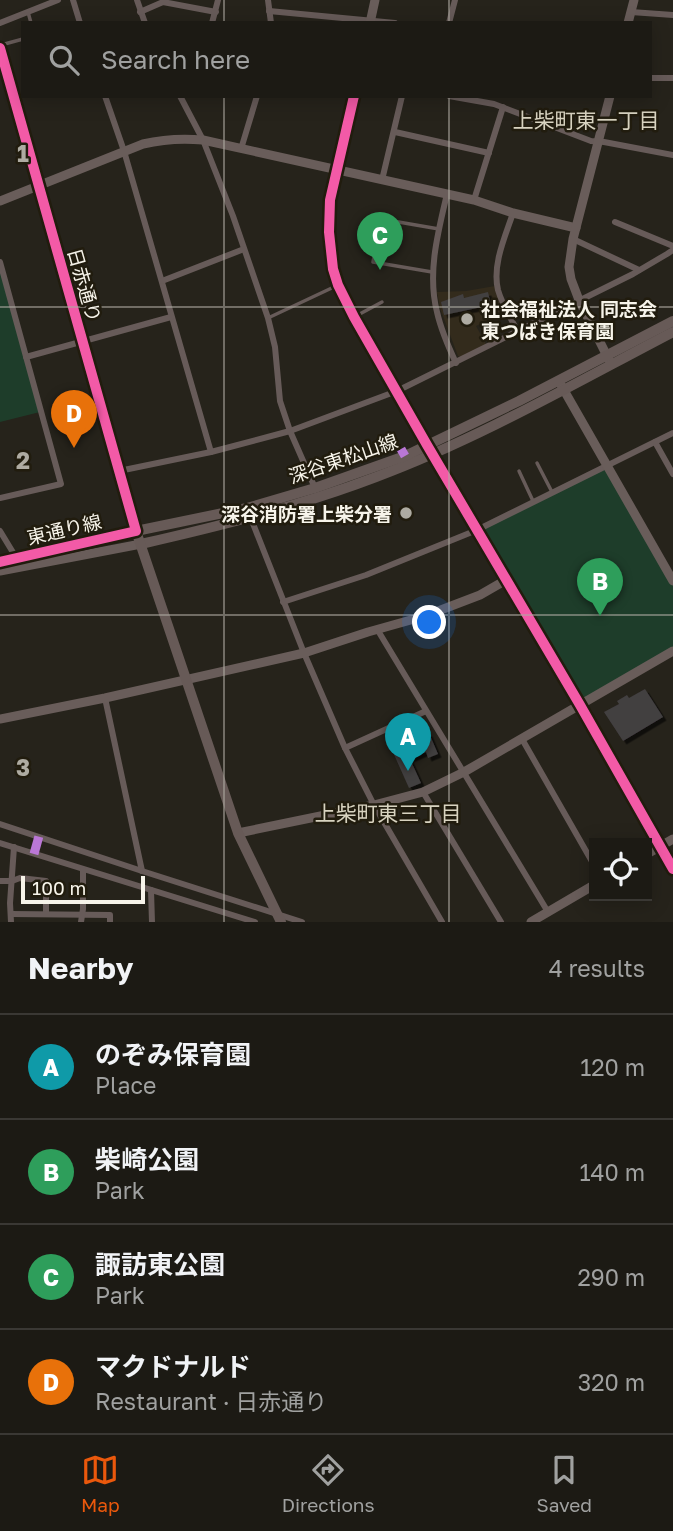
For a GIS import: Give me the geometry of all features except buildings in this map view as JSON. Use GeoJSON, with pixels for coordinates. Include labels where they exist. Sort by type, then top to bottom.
{"type":"FeatureCollection","features":[{"type":"Feature","properties":{"kind":"main road","name":"深谷東松山線"},"geometry":{"type":"LineString","coordinates":[[609,360],[673,321]]}},
{"type":"Feature","properties":{"kind":"main road","name":"深谷東松山線"},"geometry":{"type":"LineString","coordinates":[[141,544],[202,530],[248,512],[317,492],[429,449],[519,401],[560,385],[673,332]]}},
{"type":"Feature","properties":{"kind":"main road","name":"深谷東松山線"},"geometry":{"type":"LineString","coordinates":[[136,531],[248,512]]}},
{"type":"Feature","properties":{"kind":"main road"},"geometry":{"type":"LineString","coordinates":[[136,531],[238,833],[279,918]]}},
{"type":"Feature","properties":{"kind":"street"},"geometry":{"type":"LineString","coordinates":[[0,23],[58,0]]}},
{"type":"Feature","properties":{"kind":"street"},"geometry":{"type":"LineString","coordinates":[[73,0],[79,21]]}},
{"type":"Feature","properties":{"kind":"street"},"geometry":{"type":"LineString","coordinates":[[137,0],[144,21]]}},
{"type":"Feature","properties":{"kind":"street"},"geometry":{"type":"LineString","coordinates":[[213,21],[218,0]]}},
{"type":"Feature","properties":{"kind":"street"},"geometry":{"type":"LineString","coordinates":[[268,0],[271,21]]}},
{"type":"Feature","properties":{"kind":"street"},"geometry":{"type":"LineString","coordinates":[[371,21],[375,0]]}},
{"type":"Feature","properties":{"kind":"street"},"geometry":{"type":"LineString","coordinates":[[449,21],[454,0]]}},
{"type":"Feature","properties":{"kind":"street"},"geometry":{"type":"LineString","coordinates":[[629,21],[634,0]]}},
{"type":"Feature","properties":{"kind":"street"},"geometry":{"type":"LineString","coordinates":[[140,12],[163,2],[216,12]]}},
{"type":"Feature","properties":{"kind":"street"},"geometry":{"type":"LineString","coordinates":[[269,11],[362,21]]}},
{"type":"Feature","properties":{"kind":"street"},"geometry":{"type":"LineString","coordinates":[[631,12],[673,15]]}},
{"type":"Feature","properties":{"kind":"street","name":"日赤通り"},"geometry":{"type":"LineString","coordinates":[[0,47],[5,82],[38,185],[136,531]]}},
{"type":"Feature","properties":{"kind":"street"},"geometry":{"type":"LineString","coordinates":[[652,78],[673,78]]}},
{"type":"Feature","properties":{"kind":"street"},"geometry":{"type":"LineString","coordinates":[[106,98],[124,151],[211,452]]}},
{"type":"Feature","properties":{"kind":"street"},"geometry":{"type":"LineString","coordinates":[[182,98],[203,140],[233,216],[268,318],[275,347],[280,401],[317,492]]}},
{"type":"Feature","properties":{"kind":"street"},"geometry":{"type":"LineString","coordinates":[[241,149],[256,98]]}},
{"type":"Feature","properties":{"kind":"street"},"geometry":{"type":"LineString","coordinates":[[354,98],[330,200],[330,248],[338,285],[429,449],[673,869]]}},
{"type":"Feature","properties":{"kind":"street"},"geometry":{"type":"LineString","coordinates":[[382,180],[402,98]]}},
{"type":"Feature","properties":{"kind":"street"},"geometry":{"type":"LineString","coordinates":[[472,98],[494,100],[503,107],[591,141],[673,155]]}},
{"type":"Feature","properties":{"kind":"street"},"geometry":{"type":"LineString","coordinates":[[609,98],[573,239],[569,267],[579,300],[609,360]]}},
{"type":"Feature","properties":{"kind":"street"},"geometry":{"type":"LineString","coordinates":[[474,200],[503,107]]}},
{"type":"Feature","properties":{"kind":"street"},"geometry":{"type":"LineString","coordinates":[[394,132],[489,153]]}},
{"type":"Feature","properties":{"kind":"street"},"geometry":{"type":"LineString","coordinates":[[0,201],[124,151],[159,140],[187,139],[203,140],[474,200],[513,213],[576,228]]}},
{"type":"Feature","properties":{"kind":"street"},"geometry":{"type":"LineString","coordinates":[[447,194],[433,272],[436,310],[456,363]]}},
{"type":"Feature","properties":{"kind":"street"},"geometry":{"type":"LineString","coordinates":[[513,213],[496,277],[499,292],[518,331]]}},
{"type":"Feature","properties":{"kind":"street"},"geometry":{"type":"LineString","coordinates":[[615,222],[673,248]]}},
{"type":"Feature","properties":{"kind":"street"},"geometry":{"type":"LineString","coordinates":[[573,239],[639,270]]}},
{"type":"Feature","properties":{"kind":"street"},"geometry":{"type":"LineString","coordinates":[[119,471],[211,452],[290,430],[397,391],[639,270],[673,248]]}},
{"type":"Feature","properties":{"kind":"street"},"geometry":{"type":"LineString","coordinates":[[162,281],[244,249]]}},
{"type":"Feature","properties":{"kind":"street"},"geometry":{"type":"LineString","coordinates":[[0,262],[61,484],[0,498]]}},
{"type":"Feature","properties":{"kind":"street"},"geometry":{"type":"LineString","coordinates":[[26,358],[171,317]]}},
{"type":"Feature","properties":{"kind":"street"},"geometry":{"type":"LineString","coordinates":[[560,385],[673,581]]}},
{"type":"Feature","properties":{"kind":"street"},"geometry":{"type":"LineString","coordinates":[[283,603],[366,575],[477,530],[673,433]]}},
{"type":"Feature","properties":{"kind":"street"},"geometry":{"type":"LineString","coordinates":[[655,442],[673,474]]}},
{"type":"Feature","properties":{"kind":"street"},"geometry":{"type":"LineString","coordinates":[[248,512],[283,603],[345,748],[374,805],[442,922]]}},
{"type":"Feature","properties":{"kind":"street"},"geometry":{"type":"LineString","coordinates":[[0,531],[19,562]]}},
{"type":"Feature","properties":{"kind":"street","name":"東通り線"},"geometry":{"type":"LineString","coordinates":[[0,571],[19,562],[136,531]]}},
{"type":"Feature","properties":{"kind":"street","name":"東通り線"},"geometry":{"type":"LineString","coordinates":[[0,562],[59,561],[141,544]]}},
{"type":"Feature","properties":{"kind":"street"},"geometry":{"type":"LineString","coordinates":[[0,719],[304,653],[456,605],[506,580]]}},
{"type":"Feature","properties":{"kind":"street"},"geometry":{"type":"LineString","coordinates":[[377,629],[548,912]]}},
{"type":"Feature","properties":{"kind":"street"},"geometry":{"type":"LineString","coordinates":[[238,833],[423,792],[464,772],[673,651]]}},
{"type":"Feature","properties":{"kind":"street"},"geometry":{"type":"LineString","coordinates":[[105,698],[142,871]]}},
{"type":"Feature","properties":{"kind":"street"},"geometry":{"type":"LineString","coordinates":[[345,748],[426,711]]}},
{"type":"Feature","properties":{"kind":"street"},"geometry":{"type":"LineString","coordinates":[[522,739],[589,856]]}},
{"type":"Feature","properties":{"kind":"street"},"geometry":{"type":"LineString","coordinates":[[423,792],[501,922]]}},
{"type":"Feature","properties":{"kind":"street"},"geometry":{"type":"LineString","coordinates":[[0,824],[279,918],[302,922]]}},
{"type":"Feature","properties":{"kind":"street"},"geometry":{"type":"LineString","coordinates":[[652,851],[673,839]]}},
{"type":"Feature","properties":{"kind":"street"},"geometry":{"type":"LineString","coordinates":[[0,843],[255,922]]}},
{"type":"Feature","properties":{"kind":"street"},"geometry":{"type":"LineString","coordinates":[[14,847],[11,918],[46,914],[81,918],[110,915],[110,922]]}},
{"type":"Feature","properties":{"kind":"street"},"geometry":{"type":"LineString","coordinates":[[81,918],[83,870]]}},
{"type":"Feature","properties":{"kind":"street"},"geometry":{"type":"LineString","coordinates":[[0,881],[20,878],[46,881],[46,914]]}},
{"type":"Feature","properties":{"kind":"street"},"geometry":{"type":"LineString","coordinates":[[531,922],[589,888]]}},
{"type":"Feature","properties":{"kind":"street"},"geometry":{"type":"LineString","coordinates":[[151,890],[152,922]]}},
{"type":"Feature","properties":{"kind":"street"},"geometry":{"type":"LineString","coordinates":[[0,902],[10,903]]}},
{"type":"Feature","properties":{"kind":"lane"},"geometry":{"type":"LineString","coordinates":[[28,12],[31,21]]}},
{"type":"Feature","properties":{"kind":"lane"},"geometry":{"type":"LineString","coordinates":[[0,47],[21,40]]}},
{"type":"Feature","properties":{"kind":"lane"},"geometry":{"type":"LineString","coordinates":[[433,272],[373,262],[382,219],[439,229]]}},
{"type":"Feature","properties":{"kind":"lane"},"geometry":{"type":"LineString","coordinates":[[268,318],[338,285]]}},
{"type":"Feature","properties":{"kind":"lane"},"geometry":{"type":"LineString","coordinates":[[354,317],[382,302]]}},
{"type":"Feature","properties":{"kind":"lane"},"geometry":{"type":"LineString","coordinates":[[537,463],[552,493]]}},
{"type":"Feature","properties":{"kind":"lane"},"geometry":{"type":"LineString","coordinates":[[519,471],[533,502]]}},
{"type":"Feature","properties":{"kind":"shaded area","name":"社会福祉法人 同志会 東つばき保育園"},"geometry":{"type":"Polygon","coordinates":[[[495,286],[504,313],[476,326],[486,344],[461,357],[458,356],[440,308],[437,292],[495,286]]]}},
{"type":"Feature","properties":{"kind":"green space"},"geometry":{"type":"Polygon","coordinates":[[[0,268],[40,412],[0,422],[0,268]]]}},
{"type":"Feature","properties":{"kind":"green space"},"geometry":{"type":"Polygon","coordinates":[[[606,467],[673,581],[673,651],[580,705],[477,530],[606,467]]]}},
{"type":"Feature","properties":{"kind":"marked path"},"geometry":{"type":"LineString","coordinates":[[401,449],[405,456]]}},
{"type":"Feature","properties":{"kind":"marked path"},"geometry":{"type":"LineString","coordinates":[[34,854],[39,836]]}},
{"type":"Feature","properties":{"kind":"cycle path"},"geometry":{"type":"LineString","coordinates":[[0,48],[136,531],[0,562]]}},
{"type":"Feature","properties":{"kind":"cycle path"},"geometry":{"type":"LineString","coordinates":[[354,98],[330,200],[329,232],[333,269],[338,285],[427,445],[673,869]]}},
{"type":"Feature","properties":{"kind":"place","name":"諏訪東公園"},"geometry":{"type":"Point","coordinates":[380,270]}},
{"type":"Feature","properties":{"kind":"place","name":"社会福祉法人 同志会 東つばき保育園"},"geometry":{"type":"Point","coordinates":[467,319]}},
{"type":"Feature","properties":{"kind":"place","name":"マクドナルド"},"geometry":{"type":"Point","coordinates":[74,448]}},
{"type":"Feature","properties":{"kind":"place","name":"深谷消防署上柴分署"},"geometry":{"type":"Point","coordinates":[406,513]}},
{"type":"Feature","properties":{"kind":"place","name":"柴崎公園"},"geometry":{"type":"Point","coordinates":[600,616]}},
{"type":"Feature","properties":{"kind":"place","name":"のぞみ保育園"},"geometry":{"type":"Point","coordinates":[408,771]}},
{"type":"Feature","properties":{"kind":"district","name":"上柴町東一丁目"},"geometry":{"type":"Point","coordinates":[586,120]}},
{"type":"Feature","properties":{"kind":"district","name":"上柴町東三丁目"},"geometry":{"type":"Point","coordinates":[388,813]}}]}
